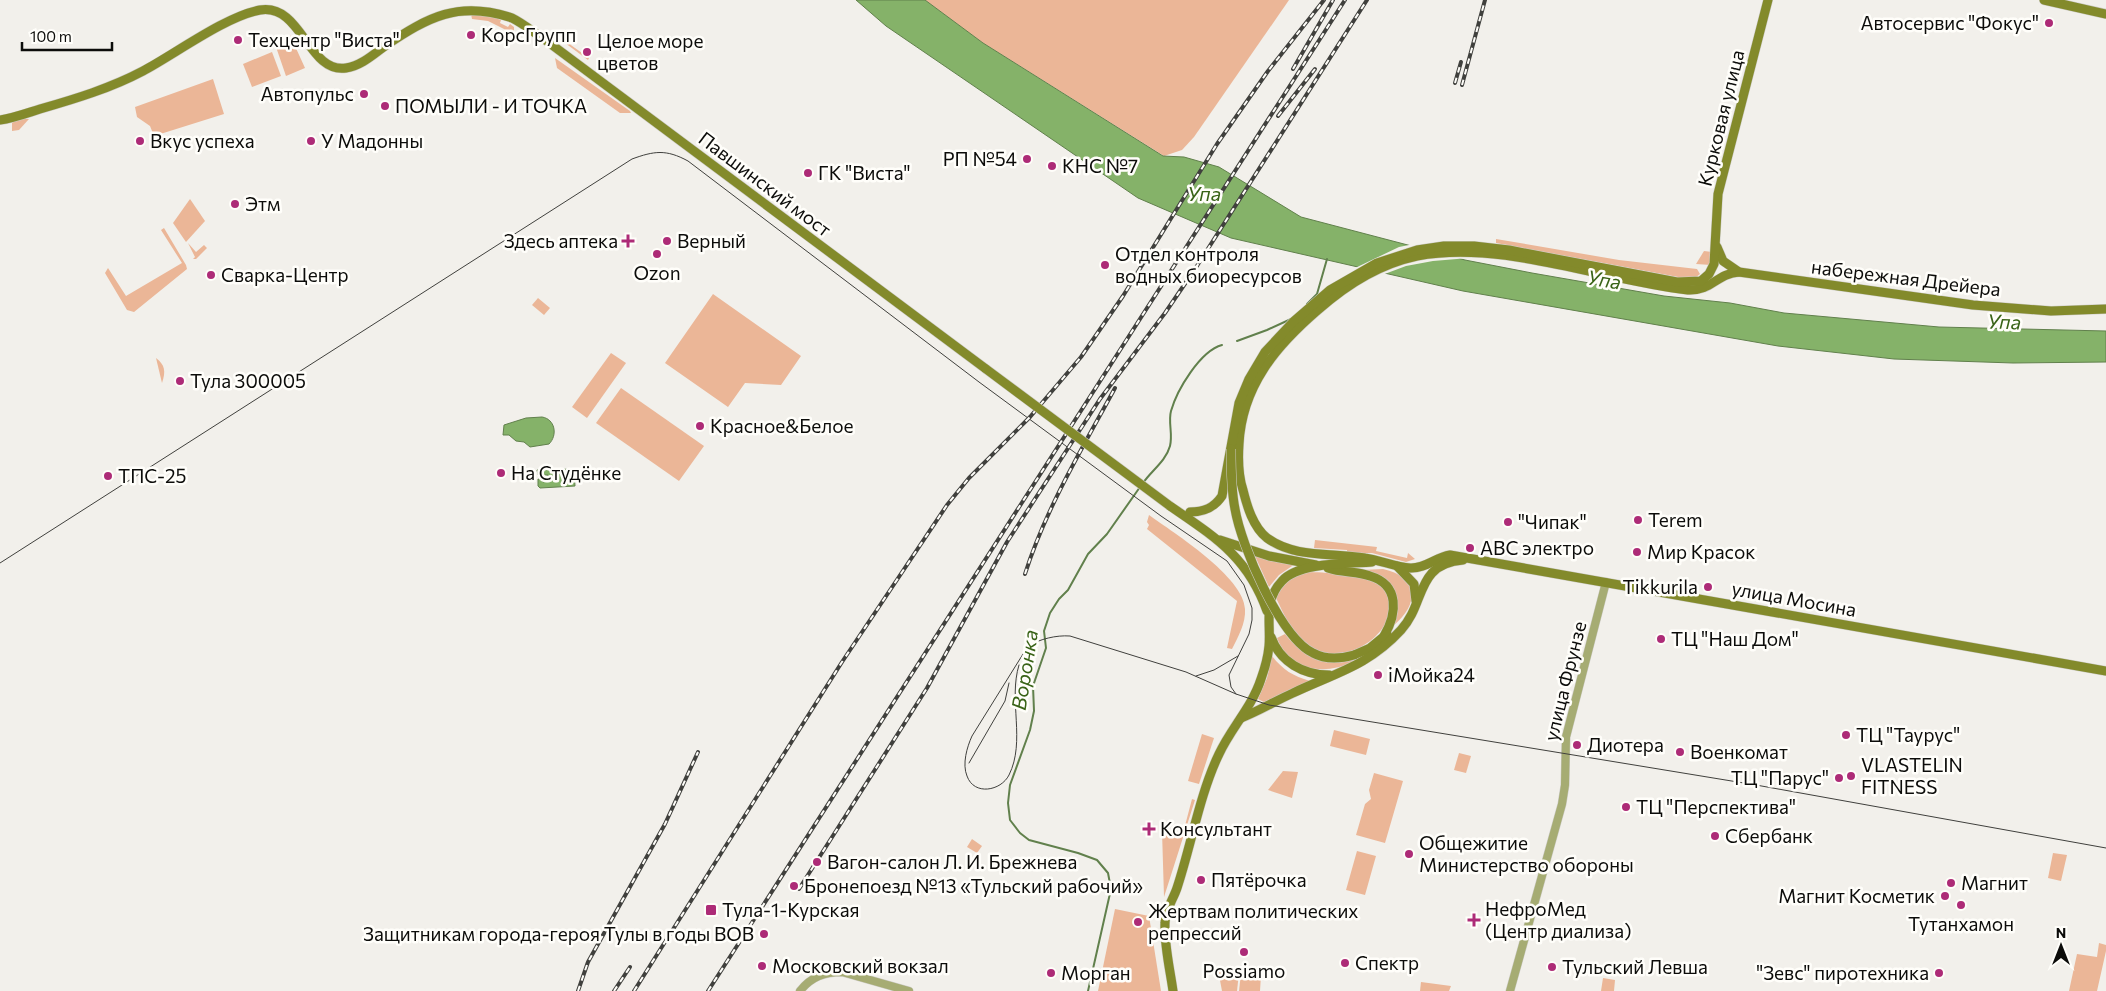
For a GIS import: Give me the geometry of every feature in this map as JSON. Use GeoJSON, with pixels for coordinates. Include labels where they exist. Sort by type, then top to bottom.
{"type":"FeatureCollection","features":[{"type":"Feature","properties":{"kind":"main road","name":"Курковая улица"},"geometry":{"type":"LineString","coordinates":[[1509,253],[1664,280],[1690,283],[1701,281],[1713,269],[1718,194],[1768,0]]}},
{"type":"Feature","properties":{"kind":"main road"},"geometry":{"type":"LineString","coordinates":[[2044,0],[2106,14]]}},
{"type":"Feature","properties":{"kind":"main road","name":"Павшинский мост"},"geometry":{"type":"LineString","coordinates":[[0,120],[58,104],[112,85],[142,71],[218,27],[246,14],[261,10],[272,10],[282,14],[295,26],[322,59],[338,68],[359,64],[425,19],[449,8],[479,6],[495,11],[524,26],[1170,506],[1220,540]]}},
{"type":"Feature","properties":{"kind":"main road"},"geometry":{"type":"LineString","coordinates":[[1716,244],[1723,261],[1739,272]]}},
{"type":"Feature","properties":{"kind":"main road"},"geometry":{"type":"LineString","coordinates":[[1190,512],[1208,509],[1220,498],[1224,489],[1239,403],[1256,365],[1265,352],[1293,322],[1338,284],[1377,263],[1417,250],[1460,246],[1509,253],[1688,290],[1704,288],[1725,274],[1739,272]]}},
{"type":"Feature","properties":{"kind":"main road"},"geometry":{"type":"LineString","coordinates":[[1382,562],[1364,558],[1312,554],[1282,546],[1266,537],[1253,519],[1240,479],[1238,458],[1241,424],[1251,391],[1266,364],[1293,332],[1334,296],[1368,274],[1415,257],[1442,253],[1509,253]]}},
{"type":"Feature","properties":{"kind":"main road","name":"набережная Дрейера"},"geometry":{"type":"LineString","coordinates":[[1739,272],[1973,305],[2051,311],[2106,308]]}},
{"type":"Feature","properties":{"kind":"main road"},"geometry":{"type":"LineString","coordinates":[[1231,449],[1232,494],[1242,539],[1257,575],[1290,634],[1303,647],[1315,654],[1337,658],[1354,655],[1370,648],[1410,618]]}},
{"type":"Feature","properties":{"kind":"main road"},"geometry":{"type":"LineString","coordinates":[[1220,540],[1269,556],[1372,576],[1386,586],[1393,598],[1394,608],[1391,623],[1384,636]]}},
{"type":"Feature","properties":{"kind":"main road"},"geometry":{"type":"LineString","coordinates":[[1220,540],[1250,574],[1268,613]]}},
{"type":"Feature","properties":{"kind":"main road","name":"улица Мосина"},"geometry":{"type":"LineString","coordinates":[[1382,562],[1414,568],[1450,555],[2106,671]]}},
{"type":"Feature","properties":{"kind":"main road"},"geometry":{"type":"LineString","coordinates":[[1241,718],[1332,675],[1352,668],[1370,657],[1394,637],[1410,618],[1425,581],[1439,567],[1453,562],[1476,559]]}},
{"type":"Feature","properties":{"kind":"main road"},"geometry":{"type":"LineString","coordinates":[[1173,991],[1164,926],[1166,914],[1176,890],[1215,761],[1225,741],[1252,701],[1261,679],[1267,657],[1268,613],[1275,590],[1288,575],[1303,569],[1382,562]]}},
{"type":"Feature","properties":{"kind":"main road"},"geometry":{"type":"LineString","coordinates":[[1395,565],[1414,584],[1416,601]]}},
{"type":"Feature","properties":{"kind":"main road"},"geometry":{"type":"LineString","coordinates":[[1269,634],[1275,647],[1290,664],[1311,673],[1332,675]]}},
{"type":"Feature","properties":{"kind":"main road"},"geometry":{"type":"LineString","coordinates":[[1252,701],[1266,706]]}},
{"type":"Feature","properties":{"kind":"street"},"geometry":{"type":"LineString","coordinates":[[1170,506],[1190,512]]}},
{"type":"Feature","properties":{"kind":"street","name":"улица Фрунзе"},"geometry":{"type":"LineString","coordinates":[[1510,991],[1562,804],[1565,785],[1566,737],[1606,582]]}},
{"type":"Feature","properties":{"kind":"street"},"geometry":{"type":"LineString","coordinates":[[800,991],[813,978],[831,972],[842,972],[908,991]]}},
{"type":"Feature","properties":{"kind":"shaded area"},"geometry":{"type":"Polygon","coordinates":[[[925,0],[1289,0],[1194,137],[1182,150],[1164,156],[983,43],[925,0]]]}},
{"type":"Feature","properties":{"kind":"shaded area"},"geometry":{"type":"Polygon","coordinates":[[[471,14],[490,16],[501,20],[500,23],[508,27],[510,24],[514,27],[514,31],[512,33],[488,21],[472,19],[471,14]]]}},
{"type":"Feature","properties":{"kind":"shaded area"},"geometry":{"type":"Polygon","coordinates":[[[553,34],[589,58],[588,60],[553,34]]]}},
{"type":"Feature","properties":{"kind":"shaded area"},"geometry":{"type":"Polygon","coordinates":[[[290,35],[305,68],[286,76],[276,47],[290,35]]]}},
{"type":"Feature","properties":{"kind":"shaded area"},"geometry":{"type":"Polygon","coordinates":[[[272,52],[281,76],[252,87],[243,64],[272,52]]]}},
{"type":"Feature","properties":{"kind":"shaded area"},"geometry":{"type":"Polygon","coordinates":[[[555,58],[631,113],[620,113],[557,68],[555,58]]]}},
{"type":"Feature","properties":{"kind":"shaded area"},"geometry":{"type":"Polygon","coordinates":[[[213,79],[224,114],[154,136],[150,126],[137,117],[135,107],[213,79]]]}},
{"type":"Feature","properties":{"kind":"shaded area"},"geometry":{"type":"Polygon","coordinates":[[[16,119],[29,119],[19,130],[12,131],[12,123],[16,119]]]}},
{"type":"Feature","properties":{"kind":"shaded area"},"geometry":{"type":"Polygon","coordinates":[[[190,199],[205,221],[186,242],[173,223],[190,199]]]}},
{"type":"Feature","properties":{"kind":"shaded area"},"geometry":{"type":"Polygon","coordinates":[[[164,228],[187,269],[134,312],[127,310],[105,273],[108,268],[126,296],[182,263],[161,230],[164,228]]]}},
{"type":"Feature","properties":{"kind":"shaded area"},"geometry":{"type":"Polygon","coordinates":[[[1496,239],[1619,260],[1697,269],[1700,274],[1695,278],[1678,277],[1496,243],[1496,239]]]}},
{"type":"Feature","properties":{"kind":"shaded area"},"geometry":{"type":"Polygon","coordinates":[[[188,243],[196,252],[204,245],[207,248],[196,259],[193,259],[195,257],[188,243]]]}},
{"type":"Feature","properties":{"kind":"shaded area"},"geometry":{"type":"Polygon","coordinates":[[[1704,251],[1712,252],[1711,265],[1696,264],[1704,251]]]}},
{"type":"Feature","properties":{"kind":"shaded area"},"geometry":{"type":"Polygon","coordinates":[[[713,294],[801,356],[781,385],[745,383],[728,407],[665,363],[713,294]]]}},
{"type":"Feature","properties":{"kind":"shaded area"},"geometry":{"type":"Polygon","coordinates":[[[538,298],[550,308],[544,315],[532,305],[538,298]]]}},
{"type":"Feature","properties":{"kind":"shaded area"},"geometry":{"type":"Polygon","coordinates":[[[611,353],[626,363],[587,418],[572,407],[611,353]]]}},
{"type":"Feature","properties":{"kind":"shaded area"},"geometry":{"type":"Polygon","coordinates":[[[156,358],[164,369],[162,383],[156,358]]]}},
{"type":"Feature","properties":{"kind":"shaded area"},"geometry":{"type":"Polygon","coordinates":[[[621,388],[704,446],[679,481],[596,423],[621,388]]]}},
{"type":"Feature","properties":{"kind":"shaded area"},"geometry":{"type":"Polygon","coordinates":[[[1149,515],[1190,544],[1221,570],[1242,597],[1245,609],[1244,619],[1232,649],[1227,648],[1237,601],[1147,529],[1149,515]]]}},
{"type":"Feature","properties":{"kind":"shaded area"},"geometry":{"type":"Polygon","coordinates":[[[1315,540],[1377,547],[1376,551],[1407,558],[1408,553],[1415,559],[1406,562],[1372,553],[1347,553],[1347,550],[1314,548],[1315,540]]]}},
{"type":"Feature","properties":{"kind":"shaded area"},"geometry":{"type":"Polygon","coordinates":[[[1255,556],[1295,564],[1279,575],[1269,587],[1255,556]]]}},
{"type":"Feature","properties":{"kind":"shaded area"},"geometry":{"type":"Polygon","coordinates":[[[1383,569],[1404,578],[1412,592],[1408,609],[1393,626],[1398,607],[1395,596],[1361,570],[1383,569]]]}},
{"type":"Feature","properties":{"kind":"shaded area"},"geometry":{"type":"Polygon","coordinates":[[[1308,572],[1332,573],[1375,581],[1387,593],[1390,608],[1386,623],[1375,637],[1360,647],[1342,653],[1323,652],[1299,639],[1276,598],[1289,581],[1308,572]]]}},
{"type":"Feature","properties":{"kind":"shaded area"},"geometry":{"type":"Polygon","coordinates":[[[1285,634],[1299,648],[1315,658],[1323,661],[1342,662],[1353,660],[1354,662],[1331,669],[1309,668],[1299,664],[1290,658],[1277,638],[1285,634]]]}},
{"type":"Feature","properties":{"kind":"shaded area"},"geometry":{"type":"Polygon","coordinates":[[[1272,656],[1289,672],[1310,681],[1264,702],[1258,699],[1267,678],[1272,656]]]}},
{"type":"Feature","properties":{"kind":"shaded area"},"geometry":{"type":"Polygon","coordinates":[[[1334,730],[1370,739],[1366,755],[1330,746],[1334,730]]]}},
{"type":"Feature","properties":{"kind":"shaded area"},"geometry":{"type":"Polygon","coordinates":[[[1202,734],[1214,738],[1199,784],[1188,781],[1202,734]]]}},
{"type":"Feature","properties":{"kind":"shaded area"},"geometry":{"type":"Polygon","coordinates":[[[1459,753],[1471,756],[1466,773],[1454,770],[1459,753]]]}},
{"type":"Feature","properties":{"kind":"shaded area"},"geometry":{"type":"Polygon","coordinates":[[[1283,771],[1298,772],[1292,798],[1268,790],[1283,771]]]}},
{"type":"Feature","properties":{"kind":"shaded area"},"geometry":{"type":"Polygon","coordinates":[[[1374,773],[1403,781],[1385,843],[1356,835],[1365,804],[1371,799],[1369,790],[1374,773]]]}},
{"type":"Feature","properties":{"kind":"shaded area"},"geometry":{"type":"Polygon","coordinates":[[[1192,799],[1195,800],[1164,897],[1162,831],[1182,837],[1192,799]]]}},
{"type":"Feature","properties":{"kind":"shaded area"},"geometry":{"type":"Polygon","coordinates":[[[972,839],[982,846],[977,853],[967,847],[972,839]]]}},
{"type":"Feature","properties":{"kind":"shaded area"},"geometry":{"type":"Polygon","coordinates":[[[1357,851],[1376,856],[1365,895],[1346,890],[1357,851]]]}},
{"type":"Feature","properties":{"kind":"shaded area"},"geometry":{"type":"Polygon","coordinates":[[[2053,853],[2067,855],[2061,881],[2048,878],[2053,853]]]}},
{"type":"Feature","properties":{"kind":"shaded area"},"geometry":{"type":"Polygon","coordinates":[[[1115,909],[1149,916],[1161,991],[1098,991],[1115,909]]]}},
{"type":"Feature","properties":{"kind":"shaded area"},"geometry":{"type":"Polygon","coordinates":[[[2099,943],[2106,945],[2106,951],[2097,991],[2069,991],[2077,954],[2097,957],[2099,943]]]}},
{"type":"Feature","properties":{"kind":"shaded area"},"geometry":{"type":"Polygon","coordinates":[[[1218,970],[1239,973],[1237,991],[1222,991],[1218,970]]]}},
{"type":"Feature","properties":{"kind":"shaded area"},"geometry":{"type":"Polygon","coordinates":[[[1241,973],[1261,975],[1260,991],[1239,991],[1241,973]]]}},
{"type":"Feature","properties":{"kind":"shaded area"},"geometry":{"type":"Polygon","coordinates":[[[1603,978],[1615,980],[1614,991],[1601,991],[1603,978]]]}},
{"type":"Feature","properties":{"kind":"shaded area"},"geometry":{"type":"Polygon","coordinates":[[[1421,982],[1451,986],[1449,991],[1420,991],[1421,982]]]}},
{"type":"Feature","properties":{"kind":"water","name":"Упа"},"geometry":{"type":"Polygon","coordinates":[[[856,0],[925,0],[983,43],[1163,156],[1184,157],[1219,167],[1301,217],[1465,260],[1664,296],[1730,303],[1784,313],[1939,327],[2106,331],[2106,362],[2013,363],[1894,359],[1778,346],[1463,291],[1231,238],[1138,198],[886,26],[856,0]]]}},
{"type":"Feature","properties":{"kind":"water"},"geometry":{"type":"Polygon","coordinates":[[[542,417],[550,421],[554,428],[554,436],[549,444],[530,447],[524,442],[516,441],[509,435],[503,435],[504,425],[526,418],[542,417]]]}},
{"type":"Feature","properties":{"kind":"water"},"geometry":{"type":"Polygon","coordinates":[[[574,469],[575,486],[540,488],[538,486],[538,479],[542,479],[543,482],[548,481],[548,475],[538,475],[537,470],[574,469]]]}},
{"type":"Feature","properties":{"kind":"pier"},"geometry":{"type":"Polygon","coordinates":[[[1414,244],[1469,258],[1433,261],[1406,266],[1382,275],[1353,269],[1399,247],[1414,244]]]}},
{"type":"Feature","properties":{"kind":"waterway","name":"Воронка"},"geometry":{"type":"LineString","coordinates":[[1307,304],[1317,294],[1327,259]]}},
{"type":"Feature","properties":{"kind":"waterway","name":"Воронка"},"geometry":{"type":"LineString","coordinates":[[1237,341],[1291,319]]}},
{"type":"Feature","properties":{"kind":"waterway","name":"Воронка"},"geometry":{"type":"LineString","coordinates":[[1143,483],[1168,451],[1171,442],[1171,411],[1184,382],[1190,372],[1206,355],[1222,345]]}},
{"type":"Feature","properties":{"kind":"waterway","name":"Воронка"},"geometry":{"type":"LineString","coordinates":[[1088,991],[1111,889],[1108,873],[1097,860],[1029,840],[1020,833],[1010,820],[1008,803],[1010,785],[1030,730],[1034,711],[1033,686],[1046,648],[1044,631],[1050,613],[1059,599],[1068,590],[1088,554],[1107,534],[1140,487]]}},
{"type":"Feature","properties":{"kind":"tram line"},"geometry":{"type":"LineString","coordinates":[[0,563],[632,159],[660,152],[673,154],[688,161],[979,382],[1161,516],[1227,561],[1244,585],[1252,608],[1249,634],[1229,675],[1231,687],[1236,694]]}},
{"type":"Feature","properties":{"kind":"tram line"},"geometry":{"type":"LineString","coordinates":[[1019,665],[1015,692],[1017,734],[1014,762],[1009,775],[1000,785],[994,788],[981,789],[975,787],[970,782],[965,766],[968,745],[972,736],[1028,646],[1048,638],[1070,636],[1186,672],[1236,694],[1269,705],[1756,785],[2106,848]]}},
{"type":"Feature","properties":{"kind":"tram line"},"geometry":{"type":"LineString","coordinates":[[1196,676],[1214,670],[1238,656]]}},
{"type":"Feature","properties":{"kind":"tram line"},"geometry":{"type":"LineString","coordinates":[[969,763],[1005,701],[1009,683]]}},
{"type":"Feature","properties":{"kind":"railway"},"geometry":{"type":"LineString","coordinates":[[634,991],[842,662],[947,505],[969,478],[1030,417],[1081,357],[1123,296],[1217,144],[1268,71],[1324,0]]}},
{"type":"Feature","properties":{"kind":"railway"},"geometry":{"type":"LineString","coordinates":[[1293,69],[1333,0]]}},
{"type":"Feature","properties":{"kind":"railway"},"geometry":{"type":"LineString","coordinates":[[708,991],[1345,0]]}},
{"type":"Feature","properties":{"kind":"railway"},"geometry":{"type":"LineString","coordinates":[[799,889],[927,688],[1007,542],[1100,399],[1165,313],[1195,269],[1367,0]]}},
{"type":"Feature","properties":{"kind":"railway"},"geometry":{"type":"LineString","coordinates":[[1462,85],[1485,0]]}},
{"type":"Feature","properties":{"kind":"railway"},"geometry":{"type":"LineString","coordinates":[[1455,83],[1461,62]]}},
{"type":"Feature","properties":{"kind":"railway"},"geometry":{"type":"LineString","coordinates":[[1278,116],[1315,69]]}},
{"type":"Feature","properties":{"kind":"railway"},"geometry":{"type":"LineString","coordinates":[[1025,574],[1054,502],[1115,388]]}},
{"type":"Feature","properties":{"kind":"railway"},"geometry":{"type":"LineString","coordinates":[[578,991],[588,962],[665,824],[698,752]]}},
{"type":"Feature","properties":{"kind":"railway"},"geometry":{"type":"LineString","coordinates":[[614,991],[630,967]]}},
{"type":"Feature","properties":{"kind":"place","name":"Автосервис \"Фокус\""},"geometry":{"type":"Point","coordinates":[2049,23]}},
{"type":"Feature","properties":{"kind":"place","name":"КорсГрупп"},"geometry":{"type":"Point","coordinates":[471,35]}},
{"type":"Feature","properties":{"kind":"place","name":"Техцентр \"Виста\""},"geometry":{"type":"Point","coordinates":[238,40]}},
{"type":"Feature","properties":{"kind":"place","name":"Целое море цветов"},"geometry":{"type":"Point","coordinates":[587,52]}},
{"type":"Feature","properties":{"kind":"place","name":"Автопульс"},"geometry":{"type":"Point","coordinates":[364,94]}},
{"type":"Feature","properties":{"kind":"place","name":"ПОМЫЛИ - И ТОЧКА"},"geometry":{"type":"Point","coordinates":[385,106]}},
{"type":"Feature","properties":{"kind":"place","name":"Вкус успеха"},"geometry":{"type":"Point","coordinates":[140,141]}},
{"type":"Feature","properties":{"kind":"place","name":"У Мадонны"},"geometry":{"type":"Point","coordinates":[311,141]}},
{"type":"Feature","properties":{"kind":"place","name":"РП №54"},"geometry":{"type":"Point","coordinates":[1027,159]}},
{"type":"Feature","properties":{"kind":"place","name":"КНС №7"},"geometry":{"type":"Point","coordinates":[1052,166]}},
{"type":"Feature","properties":{"kind":"place","name":"ГК \"Виста\""},"geometry":{"type":"Point","coordinates":[808,173]}},
{"type":"Feature","properties":{"kind":"place","name":"Этм"},"geometry":{"type":"Point","coordinates":[235,204]}},
{"type":"Feature","properties":{"kind":"place","name":"Здесь аптека"},"geometry":{"type":"Point","coordinates":[628,241]}},
{"type":"Feature","properties":{"kind":"place","name":"Верный"},"geometry":{"type":"Point","coordinates":[667,241]}},
{"type":"Feature","properties":{"kind":"place","name":"Ozon"},"geometry":{"type":"Point","coordinates":[657,254]}},
{"type":"Feature","properties":{"kind":"place","name":"Отдел контроля водных биоресурсов"},"geometry":{"type":"Point","coordinates":[1105,265]}},
{"type":"Feature","properties":{"kind":"place","name":"Сварка-Центр"},"geometry":{"type":"Point","coordinates":[211,275]}},
{"type":"Feature","properties":{"kind":"place","name":"Тула 300005"},"geometry":{"type":"Point","coordinates":[180,381]}},
{"type":"Feature","properties":{"kind":"place","name":"Красное&Белое"},"geometry":{"type":"Point","coordinates":[700,426]}},
{"type":"Feature","properties":{"kind":"place","name":"На Студёнке"},"geometry":{"type":"Point","coordinates":[501,473]}},
{"type":"Feature","properties":{"kind":"place","name":"ТПС-25"},"geometry":{"type":"Point","coordinates":[108,476]}},
{"type":"Feature","properties":{"kind":"place","name":"Terem"},"geometry":{"type":"Point","coordinates":[1638,520]}},
{"type":"Feature","properties":{"kind":"place","name":"\"Чипак\""},"geometry":{"type":"Point","coordinates":[1508,522]}},
{"type":"Feature","properties":{"kind":"place","name":"АВС электро"},"geometry":{"type":"Point","coordinates":[1470,548]}},
{"type":"Feature","properties":{"kind":"place","name":"Мир Красок"},"geometry":{"type":"Point","coordinates":[1637,552]}},
{"type":"Feature","properties":{"kind":"place","name":"Tikkurila"},"geometry":{"type":"Point","coordinates":[1708,587]}},
{"type":"Feature","properties":{"kind":"place","name":"ТЦ \"Наш Дом\""},"geometry":{"type":"Point","coordinates":[1661,639]}},
{"type":"Feature","properties":{"kind":"place","name":"iМойка24"},"geometry":{"type":"Point","coordinates":[1378,675]}},
{"type":"Feature","properties":{"kind":"place","name":"ТЦ \"Таурус\""},"geometry":{"type":"Point","coordinates":[1846,735]}},
{"type":"Feature","properties":{"kind":"place","name":"Диотера"},"geometry":{"type":"Point","coordinates":[1577,745]}},
{"type":"Feature","properties":{"kind":"place","name":"Военкомат"},"geometry":{"type":"Point","coordinates":[1680,752]}},
{"type":"Feature","properties":{"kind":"place","name":"VLASTELIN FITNESS"},"geometry":{"type":"Point","coordinates":[1851,776]}},
{"type":"Feature","properties":{"kind":"place","name":"ТЦ \"Парус\""},"geometry":{"type":"Point","coordinates":[1839,778]}},
{"type":"Feature","properties":{"kind":"place","name":"ТЦ \"Перспектива\""},"geometry":{"type":"Point","coordinates":[1626,807]}},
{"type":"Feature","properties":{"kind":"place","name":"Консультант"},"geometry":{"type":"Point","coordinates":[1149,829]}},
{"type":"Feature","properties":{"kind":"place","name":"Сбербанк"},"geometry":{"type":"Point","coordinates":[1715,836]}},
{"type":"Feature","properties":{"kind":"place","name":"Общежитие Министерство обороны"},"geometry":{"type":"Point","coordinates":[1409,854]}},
{"type":"Feature","properties":{"kind":"place","name":"Вагон-салон Л. И. Брежнева"},"geometry":{"type":"Point","coordinates":[817,862]}},
{"type":"Feature","properties":{"kind":"place","name":"Пятёрочка"},"geometry":{"type":"Point","coordinates":[1201,880]}},
{"type":"Feature","properties":{"kind":"place","name":"Магнит"},"geometry":{"type":"Point","coordinates":[1951,883]}},
{"type":"Feature","properties":{"kind":"place","name":"Бронепоезд №13 «Тульский рабочий»"},"geometry":{"type":"Point","coordinates":[794,886]}},
{"type":"Feature","properties":{"kind":"place","name":"Магнит Косметик"},"geometry":{"type":"Point","coordinates":[1945,896]}},
{"type":"Feature","properties":{"kind":"place","name":"Тутанхамон"},"geometry":{"type":"Point","coordinates":[1961,905]}},
{"type":"Feature","properties":{"kind":"place","name":"Тула-1-Курская"},"geometry":{"type":"Point","coordinates":[711,910]}},
{"type":"Feature","properties":{"kind":"place","name":"НефроМед (Центр диализа)"},"geometry":{"type":"Point","coordinates":[1474,920]}},
{"type":"Feature","properties":{"kind":"place","name":"Жертвам политических репрессий"},"geometry":{"type":"Point","coordinates":[1138,922]}},
{"type":"Feature","properties":{"kind":"place","name":"Защитникам города-героя Тулы в годы ВОВ"},"geometry":{"type":"Point","coordinates":[764,934]}},
{"type":"Feature","properties":{"kind":"place","name":"Possiamo"},"geometry":{"type":"Point","coordinates":[1244,952]}},
{"type":"Feature","properties":{"kind":"place","name":"Спектр"},"geometry":{"type":"Point","coordinates":[1345,963]}},
{"type":"Feature","properties":{"kind":"place","name":"Московский вокзал"},"geometry":{"type":"Point","coordinates":[762,966]}},
{"type":"Feature","properties":{"kind":"place","name":"Тульский Левша"},"geometry":{"type":"Point","coordinates":[1552,967]}},
{"type":"Feature","properties":{"kind":"place","name":"Морган"},"geometry":{"type":"Point","coordinates":[1051,973]}},
{"type":"Feature","properties":{"kind":"place","name":"\"Зевс\" пиротехника"},"geometry":{"type":"Point","coordinates":[1939,973]}}]}
